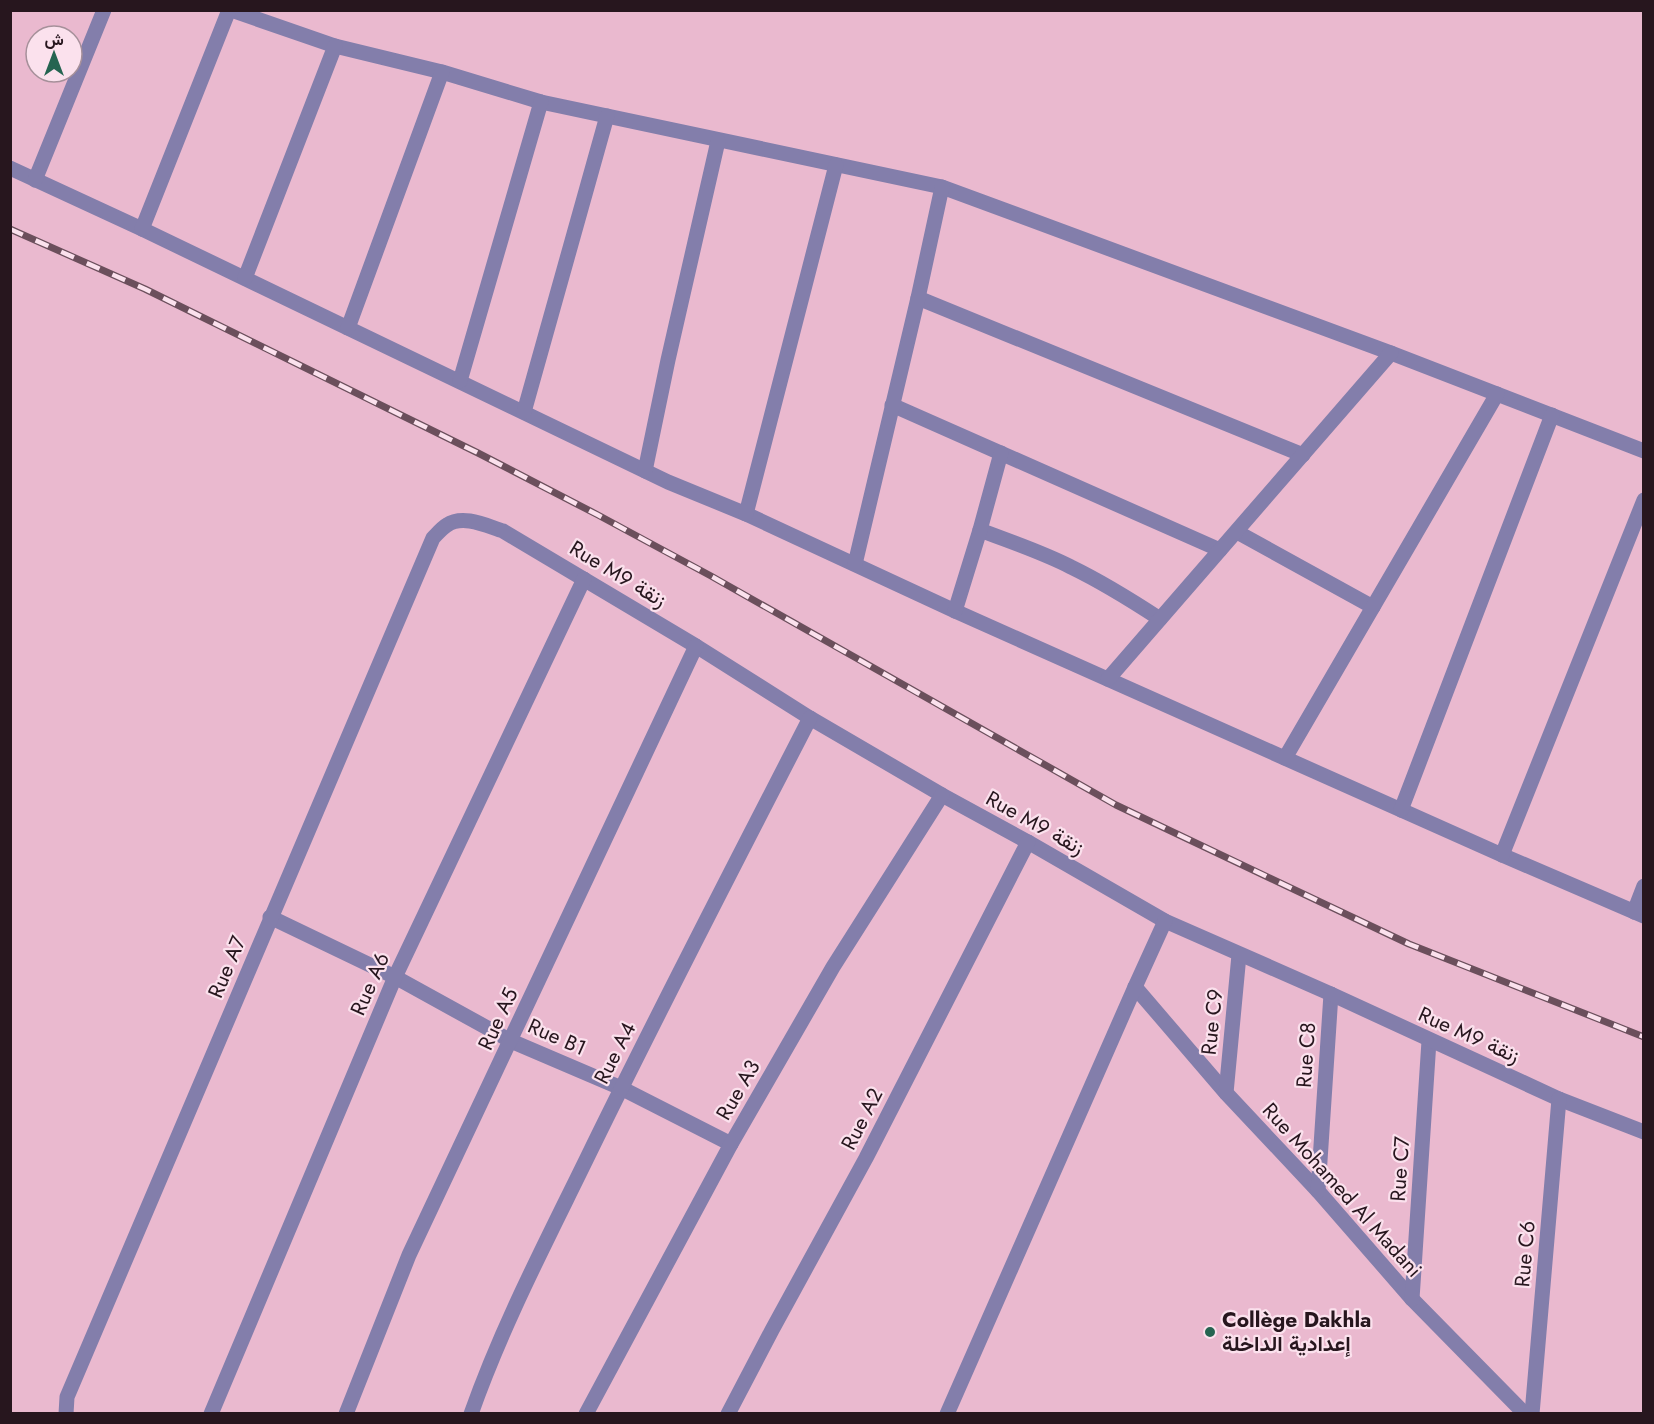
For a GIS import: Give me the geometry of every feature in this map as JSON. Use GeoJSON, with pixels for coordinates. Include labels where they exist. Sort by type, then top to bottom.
{"type":"FeatureCollection","features":[{"type":"Feature","properties":{"kind":"street"},"geometry":{"type":"LineString","coordinates":[[35,180],[104,10]]}},
{"type":"Feature","properties":{"kind":"street"},"geometry":{"type":"LineString","coordinates":[[142,229],[230,10],[335,46],[442,72],[541,102],[942,188],[1391,353],[1644,451]]}},
{"type":"Feature","properties":{"kind":"street"},"geometry":{"type":"LineString","coordinates":[[245,278],[335,46]]}},
{"type":"Feature","properties":{"kind":"street"},"geometry":{"type":"LineString","coordinates":[[348,328],[442,72]]}},
{"type":"Feature","properties":{"kind":"street"},"geometry":{"type":"LineString","coordinates":[[460,381],[541,102]]}},
{"type":"Feature","properties":{"kind":"street"},"geometry":{"type":"LineString","coordinates":[[524,412],[607,116]]}},
{"type":"Feature","properties":{"kind":"street"},"geometry":{"type":"LineString","coordinates":[[645,471],[718,141]]}},
{"type":"Feature","properties":{"kind":"street"},"geometry":{"type":"LineString","coordinates":[[746,513],[836,165]]}},
{"type":"Feature","properties":{"kind":"street"},"geometry":{"type":"LineString","coordinates":[[10,168],[245,278],[645,471],[746,513],[955,611],[1502,855],[1639,914],[1644,886]]}},
{"type":"Feature","properties":{"kind":"street"},"geometry":{"type":"LineString","coordinates":[[855,564],[942,188]]}},
{"type":"Feature","properties":{"kind":"street"},"geometry":{"type":"LineString","coordinates":[[918,298],[1303,455]]}},
{"type":"Feature","properties":{"kind":"street"},"geometry":{"type":"LineString","coordinates":[[1108,679],[1391,353]]}},
{"type":"Feature","properties":{"kind":"street"},"geometry":{"type":"LineString","coordinates":[[1285,758],[1497,394]]}},
{"type":"Feature","properties":{"kind":"street"},"geometry":{"type":"LineString","coordinates":[[892,405],[1220,550]]}},
{"type":"Feature","properties":{"kind":"street"},"geometry":{"type":"LineString","coordinates":[[1401,810],[1552,416]]}},
{"type":"Feature","properties":{"kind":"street"},"geometry":{"type":"LineString","coordinates":[[955,611],[1001,453]]}},
{"type":"Feature","properties":{"kind":"street"},"geometry":{"type":"LineString","coordinates":[[1502,855],[1644,500]]}},
{"type":"Feature","properties":{"kind":"street","name":"Rue M9 زنقة"},"geometry":{"type":"LineString","coordinates":[[433,538],[447,524],[461,520],[503,531],[696,646],[810,718],[1165,921],[1560,1099],[1644,1132]]}},
{"type":"Feature","properties":{"kind":"street"},"geometry":{"type":"LineString","coordinates":[[980,530],[1070,566],[1160,619]]}},
{"type":"Feature","properties":{"kind":"street"},"geometry":{"type":"LineString","coordinates":[[1236,532],[1373,608]]}},
{"type":"Feature","properties":{"kind":"street","name":"Rue A7"},"geometry":{"type":"LineString","coordinates":[[66,1413],[67,1397],[433,538]]}},
{"type":"Feature","properties":{"kind":"street","name":"Rue A6"},"geometry":{"type":"LineString","coordinates":[[211,1413],[395,977],[584,579]]}},
{"type":"Feature","properties":{"kind":"street","name":"Rue A5"},"geometry":{"type":"LineString","coordinates":[[346,1413],[409,1255],[696,646]]}},
{"type":"Feature","properties":{"kind":"street","name":"Rue A4"},"geometry":{"type":"LineString","coordinates":[[471,1413],[533,1267],[621,1088],[810,718]]}},
{"type":"Feature","properties":{"kind":"street","name":"Rue A3"},"geometry":{"type":"LineString","coordinates":[[586,1413],[731,1144],[833,967],[942,795]]}},
{"type":"Feature","properties":{"kind":"street","name":"Rue A2"},"geometry":{"type":"LineString","coordinates":[[728,1413],[866,1158],[1028,842]]}},
{"type":"Feature","properties":{"kind":"street","name":"Rue B1"},"geometry":{"type":"LineString","coordinates":[[270,917],[395,977],[511,1041],[621,1088],[731,1144]]}},
{"type":"Feature","properties":{"kind":"street"},"geometry":{"type":"LineString","coordinates":[[947,1413],[1165,921]]}},
{"type":"Feature","properties":{"kind":"street","name":"Rue C9"},"geometry":{"type":"LineString","coordinates":[[1226,1093],[1239,955]]}},
{"type":"Feature","properties":{"kind":"street","name":"Rue Mohamed Al Madani"},"geometry":{"type":"LineString","coordinates":[[1135,987],[1226,1093],[1318,1191],[1412,1299],[1525,1413]]}},
{"type":"Feature","properties":{"kind":"street","name":"Rue C8"},"geometry":{"type":"LineString","coordinates":[[1318,1191],[1331,994]]}},
{"type":"Feature","properties":{"kind":"street","name":"Rue C7"},"geometry":{"type":"LineString","coordinates":[[1412,1299],[1430,1041]]}},
{"type":"Feature","properties":{"kind":"street","name":"Rue C6"},"geometry":{"type":"LineString","coordinates":[[1532,1413],[1560,1099]]}},
{"type":"Feature","properties":{"kind":"railway"},"geometry":{"type":"LineString","coordinates":[[10,229],[145,289],[478,453],[598,515],[711,576],[1116,805],[1409,944],[1644,1037]]}},
{"type":"Feature","properties":{"kind":"place","name":"Collège Dakhla إعدادية الداخلة"},"geometry":{"type":"Point","coordinates":[1210,1332]}}]}
